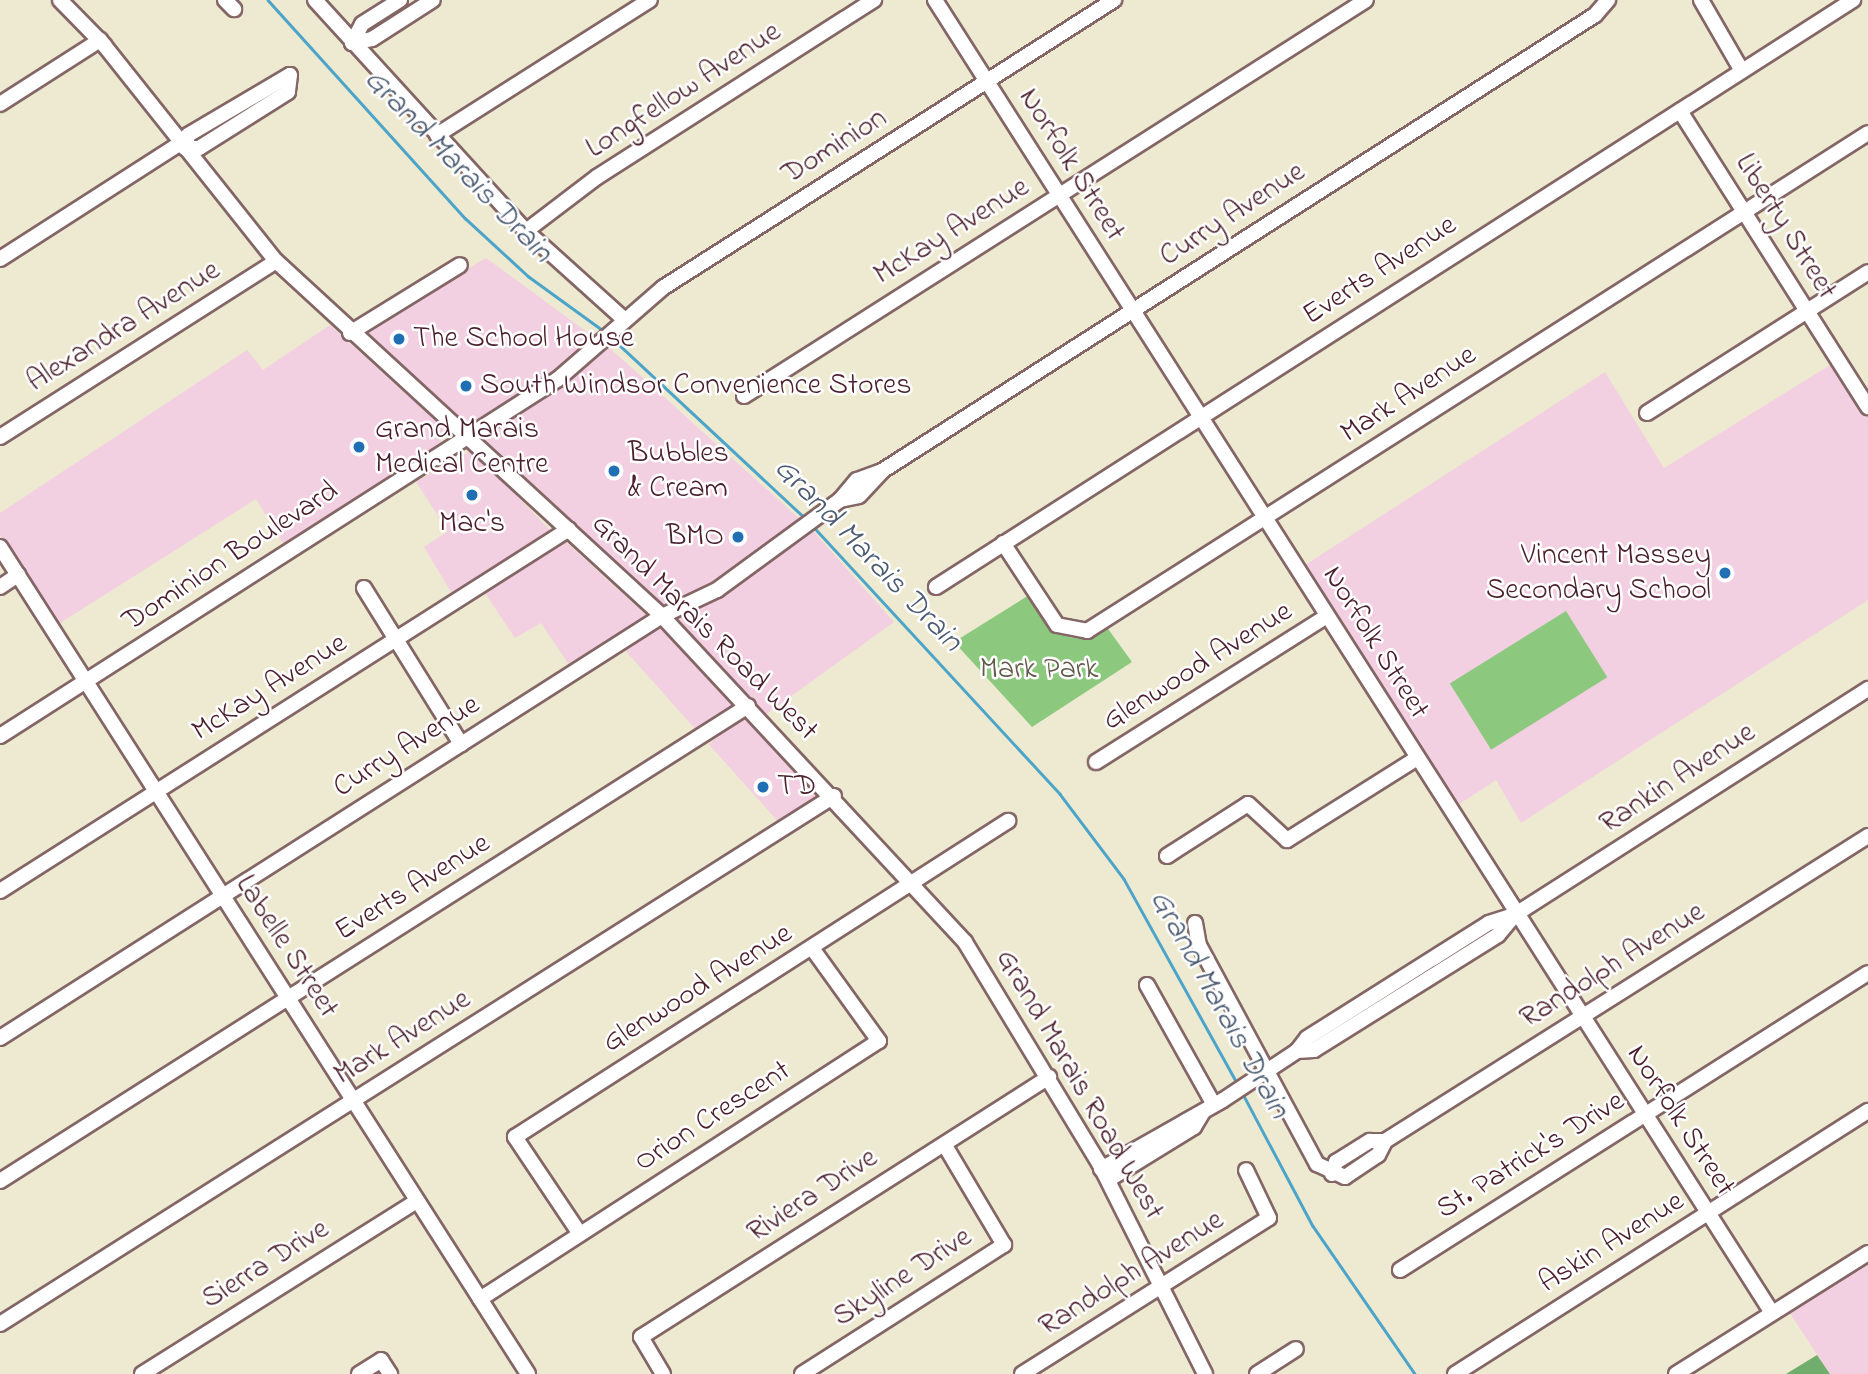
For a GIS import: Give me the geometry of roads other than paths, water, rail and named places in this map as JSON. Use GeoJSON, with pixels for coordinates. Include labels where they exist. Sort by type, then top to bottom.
{"type":"FeatureCollection","features":[{"type":"Feature","properties":{"kind":"street","name":"Grand Marais Road West"},"geometry":{"type":"LineString","coordinates":[[60,0],[100,40],[275,261],[350,333],[569,529],[662,617],[834,796],[977,958],[1105,1175],[1205,1374]]}},
{"type":"Feature","properties":{"kind":"street"},"geometry":{"type":"LineString","coordinates":[[315,0],[526,231],[625,320]]}},
{"type":"Feature","properties":{"kind":"street"},"geometry":{"type":"LineString","coordinates":[[352,43],[362,24],[400,0]]}},
{"type":"Feature","properties":{"kind":"street"},"geometry":{"type":"LineString","coordinates":[[352,43],[372,39],[433,0]]}},
{"type":"Feature","properties":{"kind":"street"},"geometry":{"type":"LineString","coordinates":[[437,135],[650,0]]}},
{"type":"Feature","properties":{"kind":"street","name":"Longfellow Avenue"},"geometry":{"type":"LineString","coordinates":[[526,231],[597,177],[874,0]]}},
{"type":"Feature","properties":{"kind":"street","name":"Norfolk Street"},"geometry":{"type":"LineString","coordinates":[[935,0],[1772,1313]]}},
{"type":"Feature","properties":{"kind":"street","name":"Dominion"},"geometry":{"type":"LineString","coordinates":[[594,350],[664,287],[1114,0]]}},
{"type":"Feature","properties":{"kind":"street","name":"McKay Avenue"},"geometry":{"type":"LineString","coordinates":[[744,396],[1366,0]]}},
{"type":"Feature","properties":{"kind":"street","name":"Curry Avenue"},"geometry":{"type":"LineString","coordinates":[[0,1038],[662,617],[725,584],[835,504],[857,480],[882,471],[1595,15],[1608,0]]}},
{"type":"Feature","properties":{"kind":"street"},"geometry":{"type":"LineString","coordinates":[[1700,0],[1742,71]]}},
{"type":"Feature","properties":{"kind":"street","name":"Everts Avenue"},"geometry":{"type":"LineString","coordinates":[[936,587],[1853,0]]}},
{"type":"Feature","properties":{"kind":"street"},"geometry":{"type":"LineString","coordinates":[[0,104],[100,40]]}},
{"type":"Feature","properties":{"kind":"street"},"geometry":{"type":"LineString","coordinates":[[0,259],[183,146],[188,135],[281,76],[294,81],[288,92],[199,148],[183,146]]}},
{"type":"Feature","properties":{"kind":"street","name":"Liberty Street"},"geometry":{"type":"LineString","coordinates":[[1680,111],[1868,407]]}},
{"type":"Feature","properties":{"kind":"street","name":"Mark Avenue"},"geometry":{"type":"LineString","coordinates":[[1003,543],[1057,625],[1087,631],[1868,133]]}},
{"type":"Feature","properties":{"kind":"street","name":"Alexandra Avenue"},"geometry":{"type":"LineString","coordinates":[[0,437],[275,261]]}},
{"type":"Feature","properties":{"kind":"street"},"geometry":{"type":"LineString","coordinates":[[350,333],[460,265]]}},
{"type":"Feature","properties":{"kind":"street"},"geometry":{"type":"LineString","coordinates":[[1647,413],[1868,272]]}},
{"type":"Feature","properties":{"kind":"street","name":"Dominion Boulevard"},"geometry":{"type":"LineString","coordinates":[[0,736],[467,438],[594,350]]}},
{"type":"Feature","properties":{"kind":"street","name":"McKay Avenue"},"geometry":{"type":"LineString","coordinates":[[0,891],[569,529]]}},
{"type":"Feature","properties":{"kind":"street","name":"Labelle Street"},"geometry":{"type":"LineString","coordinates":[[0,547],[528,1374]]}},
{"type":"Feature","properties":{"kind":"street"},"geometry":{"type":"LineString","coordinates":[[0,587],[18,575]]}},
{"type":"Feature","properties":{"kind":"street"},"geometry":{"type":"LineString","coordinates":[[364,588],[461,744]]}},
{"type":"Feature","properties":{"kind":"street","name":"Glenwood Avenue"},"geometry":{"type":"LineString","coordinates":[[1097,762],[1327,616]]}},
{"type":"Feature","properties":{"kind":"street","name":"Rankin Avenue"},"geometry":{"type":"LineString","coordinates":[[1105,1175],[1194,1127],[1213,1106],[1297,1051],[1307,1038],[1489,923],[1516,914],[1868,689]]}},
{"type":"Feature","properties":{"kind":"street","name":"Everts Avenue"},"geometry":{"type":"LineString","coordinates":[[0,1181],[748,706]]}},
{"type":"Feature","properties":{"kind":"street"},"geometry":{"type":"LineString","coordinates":[[1167,856],[1248,804],[1287,840],[1417,758]]}},
{"type":"Feature","properties":{"kind":"street","name":"Mark Avenue"},"geometry":{"type":"LineString","coordinates":[[0,1324],[834,796]]}},
{"type":"Feature","properties":{"kind":"street","name":"Glenwood Avenue"},"geometry":{"type":"LineString","coordinates":[[580,1234],[515,1137],[1008,821]]}},
{"type":"Feature","properties":{"kind":"street","name":"Randolph Avenue"},"geometry":{"type":"LineString","coordinates":[[1264,1073],[1317,1164],[1332,1174],[1345,1177],[1378,1155],[1385,1141],[1868,836]]}},
{"type":"Feature","properties":{"kind":"street"},"geometry":{"type":"LineString","coordinates":[[1195,923],[1199,945],[1264,1073]]}},
{"type":"Feature","properties":{"kind":"street","name":"Orion Crescent"},"geometry":{"type":"LineString","coordinates":[[480,1299],[878,1041],[812,947]]}},
{"type":"Feature","properties":{"kind":"street","name":"St. Patrick's Drive"},"geometry":{"type":"LineString","coordinates":[[1400,1270],[1868,973]]}},
{"type":"Feature","properties":{"kind":"street"},"geometry":{"type":"LineString","coordinates":[[1147,985],[1213,1106]]}},
{"type":"Feature","properties":{"kind":"street","name":"Riviera Drive"},"geometry":{"type":"LineString","coordinates":[[663,1374],[641,1337],[1049,1077]]}},
{"type":"Feature","properties":{"kind":"street","name":"Askin Avenue"},"geometry":{"type":"LineString","coordinates":[[1455,1374],[1868,1111]]}},
{"type":"Feature","properties":{"kind":"street","name":"Skyline Drive"},"geometry":{"type":"LineString","coordinates":[[802,1374],[1003,1245],[944,1144]]}},
{"type":"Feature","properties":{"kind":"street","name":"Randolph Avenue"},"geometry":{"type":"LineString","coordinates":[[1022,1374],[1269,1218],[1246,1170]]}},
{"type":"Feature","properties":{"kind":"street","name":"Sierra Drive"},"geometry":{"type":"LineString","coordinates":[[142,1374],[417,1201]]}},
{"type":"Feature","properties":{"kind":"street"},"geometry":{"type":"LineString","coordinates":[[1676,1374],[1868,1253]]}},
{"type":"Feature","properties":{"kind":"street"},"geometry":{"type":"LineString","coordinates":[[1257,1374],[1296,1349]]}},
{"type":"Feature","properties":{"kind":"street"},"geometry":{"type":"LineString","coordinates":[[359,1374],[381,1360],[390,1374]]}},
{"type":"Feature","properties":{"kind":"waterway","name":"Grand Marais Drain"},"geometry":{"type":"LineString","coordinates":[[268,0],[465,218],[528,276],[605,332]]}},
{"type":"Feature","properties":{"kind":"waterway","name":"Grand Marais Drain"},"geometry":{"type":"LineString","coordinates":[[613,339],[805,518]]}},
{"type":"Feature","properties":{"kind":"waterway","name":"Grand Marais Drain"},"geometry":{"type":"LineString","coordinates":[[812,525],[1060,794],[1124,879],[1238,1085]]}},
{"type":"Feature","properties":{"kind":"waterway","name":"Grand Marais Drain"},"geometry":{"type":"LineString","coordinates":[[1243,1094],[1313,1226],[1415,1374]]}},
{"type":"Feature","properties":{"kind":"place","name":"The School House"},"geometry":{"type":"Point","coordinates":[399,339]}},
{"type":"Feature","properties":{"kind":"place","name":"South Windsor Convenience Stores"},"geometry":{"type":"Point","coordinates":[466,386]}},
{"type":"Feature","properties":{"kind":"place","name":"Grand Marais Medical Centre"},"geometry":{"type":"Point","coordinates":[359,447]}},
{"type":"Feature","properties":{"kind":"place","name":"Bubbles & Cream"},"geometry":{"type":"Point","coordinates":[614,471]}},
{"type":"Feature","properties":{"kind":"place","name":"Mac's"},"geometry":{"type":"Point","coordinates":[472,495]}},
{"type":"Feature","properties":{"kind":"place","name":"BMO"},"geometry":{"type":"Point","coordinates":[738,537]}},
{"type":"Feature","properties":{"kind":"place","name":"Vincent Massey Secondary School"},"geometry":{"type":"Point","coordinates":[1725,573]}},
{"type":"Feature","properties":{"kind":"place","name":"TD"},"geometry":{"type":"Point","coordinates":[763,787]}},
{"type":"Feature","properties":{"kind":"park label","name":"Mark Park"},"geometry":{"type":"Point","coordinates":[1039,670]}}]}
